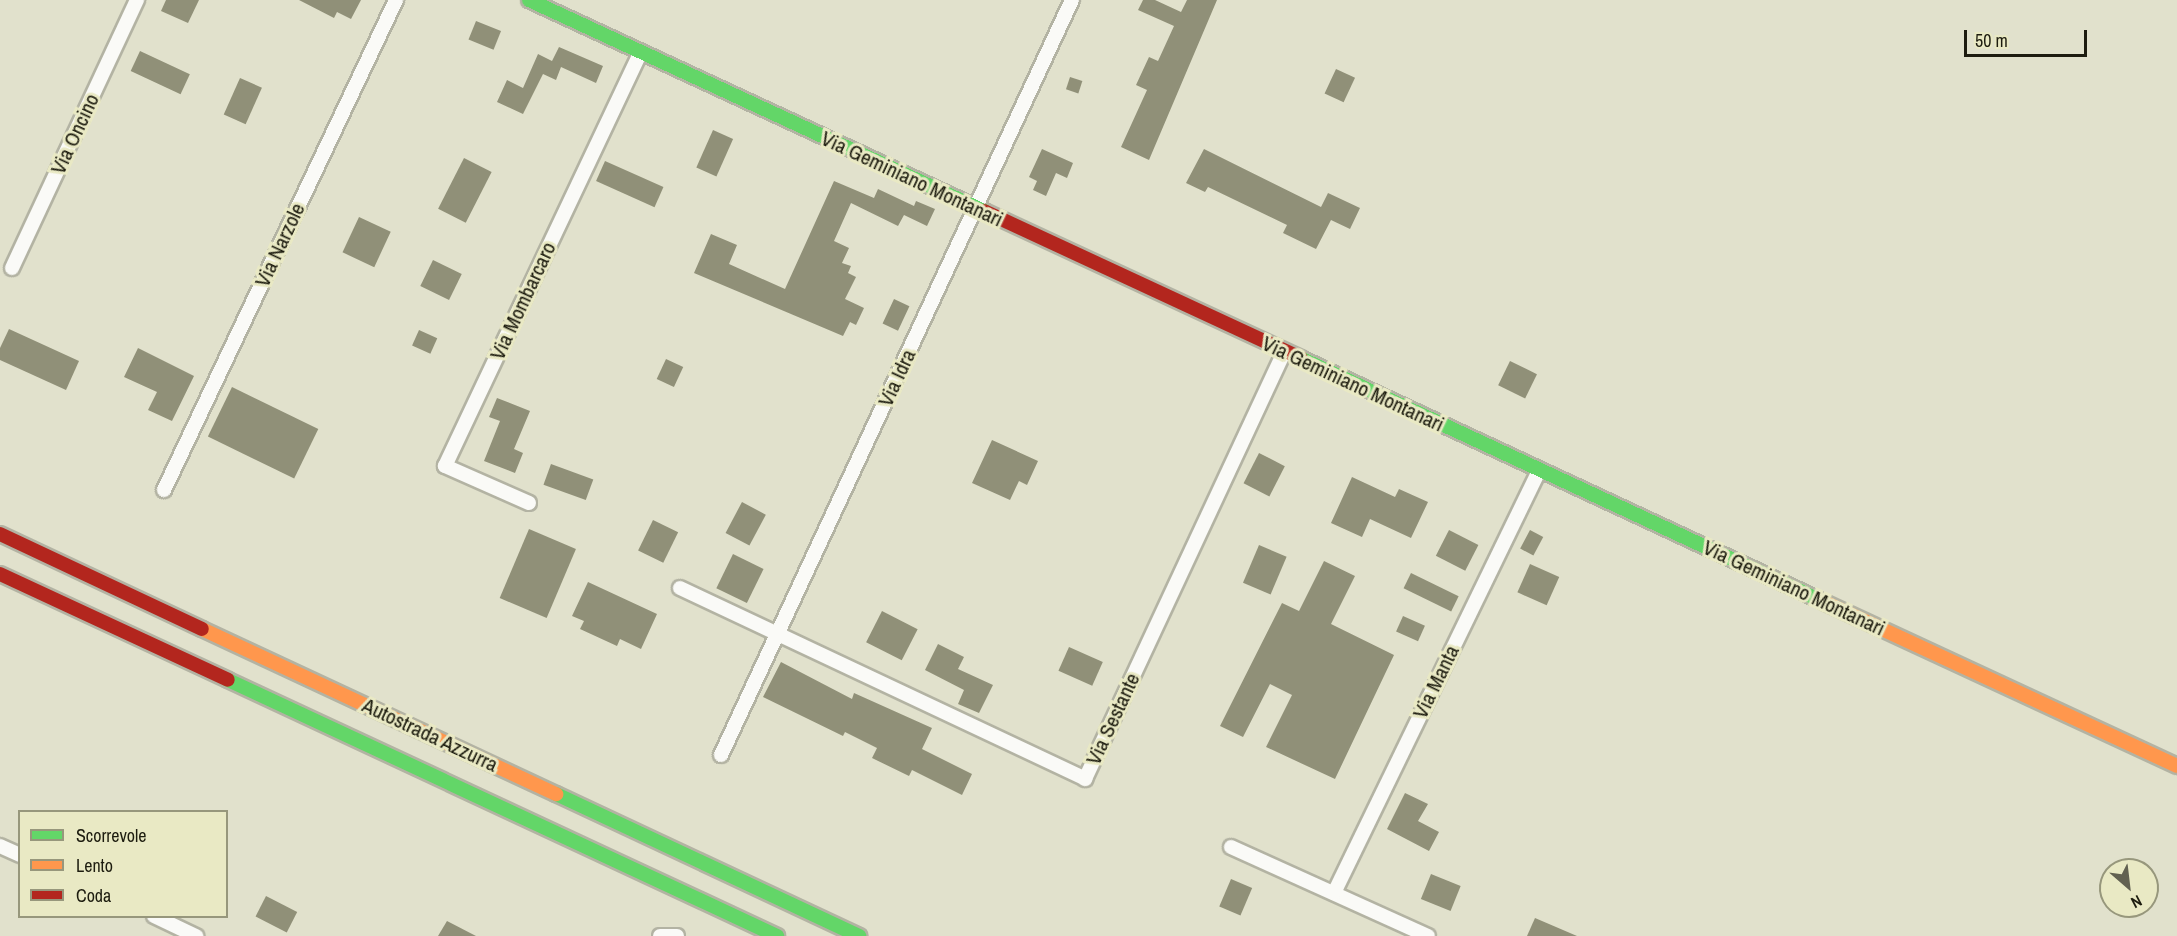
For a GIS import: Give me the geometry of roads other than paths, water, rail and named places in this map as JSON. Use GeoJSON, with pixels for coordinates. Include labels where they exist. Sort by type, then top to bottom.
{"type":"FeatureCollection","features":[{"type":"Feature","properties":{"kind":"main road","name":"Via Geminiano Montanari"},"geometry":{"type":"LineString","coordinates":[[529,0],[2177,766]]}},
{"type":"Feature","properties":{"kind":"main road","name":"Autostrada Azzurra"},"geometry":{"type":"LineString","coordinates":[[0,534],[859,936]]}},
{"type":"Feature","properties":{"kind":"main road","name":"Autostrada Azzurra"},"geometry":{"type":"LineString","coordinates":[[0,574],[777,936]]}},
{"type":"Feature","properties":{"kind":"street","name":"Via Oncino"},"geometry":{"type":"LineString","coordinates":[[12,268],[137,0]]}},
{"type":"Feature","properties":{"kind":"street","name":"Via Narzole"},"geometry":{"type":"LineString","coordinates":[[164,490],[396,0]]}},
{"type":"Feature","properties":{"kind":"street","name":"Via Idra"},"geometry":{"type":"LineString","coordinates":[[721,755],[1072,0]]}},
{"type":"Feature","properties":{"kind":"street","name":"Via Mombarcaro"},"geometry":{"type":"LineString","coordinates":[[529,503],[445,466],[641,52]]}},
{"type":"Feature","properties":{"kind":"street","name":"Via Sestante"},"geometry":{"type":"LineString","coordinates":[[680,588],[778,632],[1085,779],[1284,352]]}},
{"type":"Feature","properties":{"kind":"street","name":"Via Manta"},"geometry":{"type":"LineString","coordinates":[[1334,893],[1539,470]]}},
{"type":"Feature","properties":{"kind":"street"},"geometry":{"type":"LineString","coordinates":[[0,846],[18,854]]}},
{"type":"Feature","properties":{"kind":"street"},"geometry":{"type":"LineString","coordinates":[[1231,847],[1428,936]]}},
{"type":"Feature","properties":{"kind":"street"},"geometry":{"type":"LineString","coordinates":[[158,918],[196,936]]}},
{"type":"Feature","properties":{"kind":"street"},"geometry":{"type":"LineString","coordinates":[[660,936],[677,936]]}}]}
